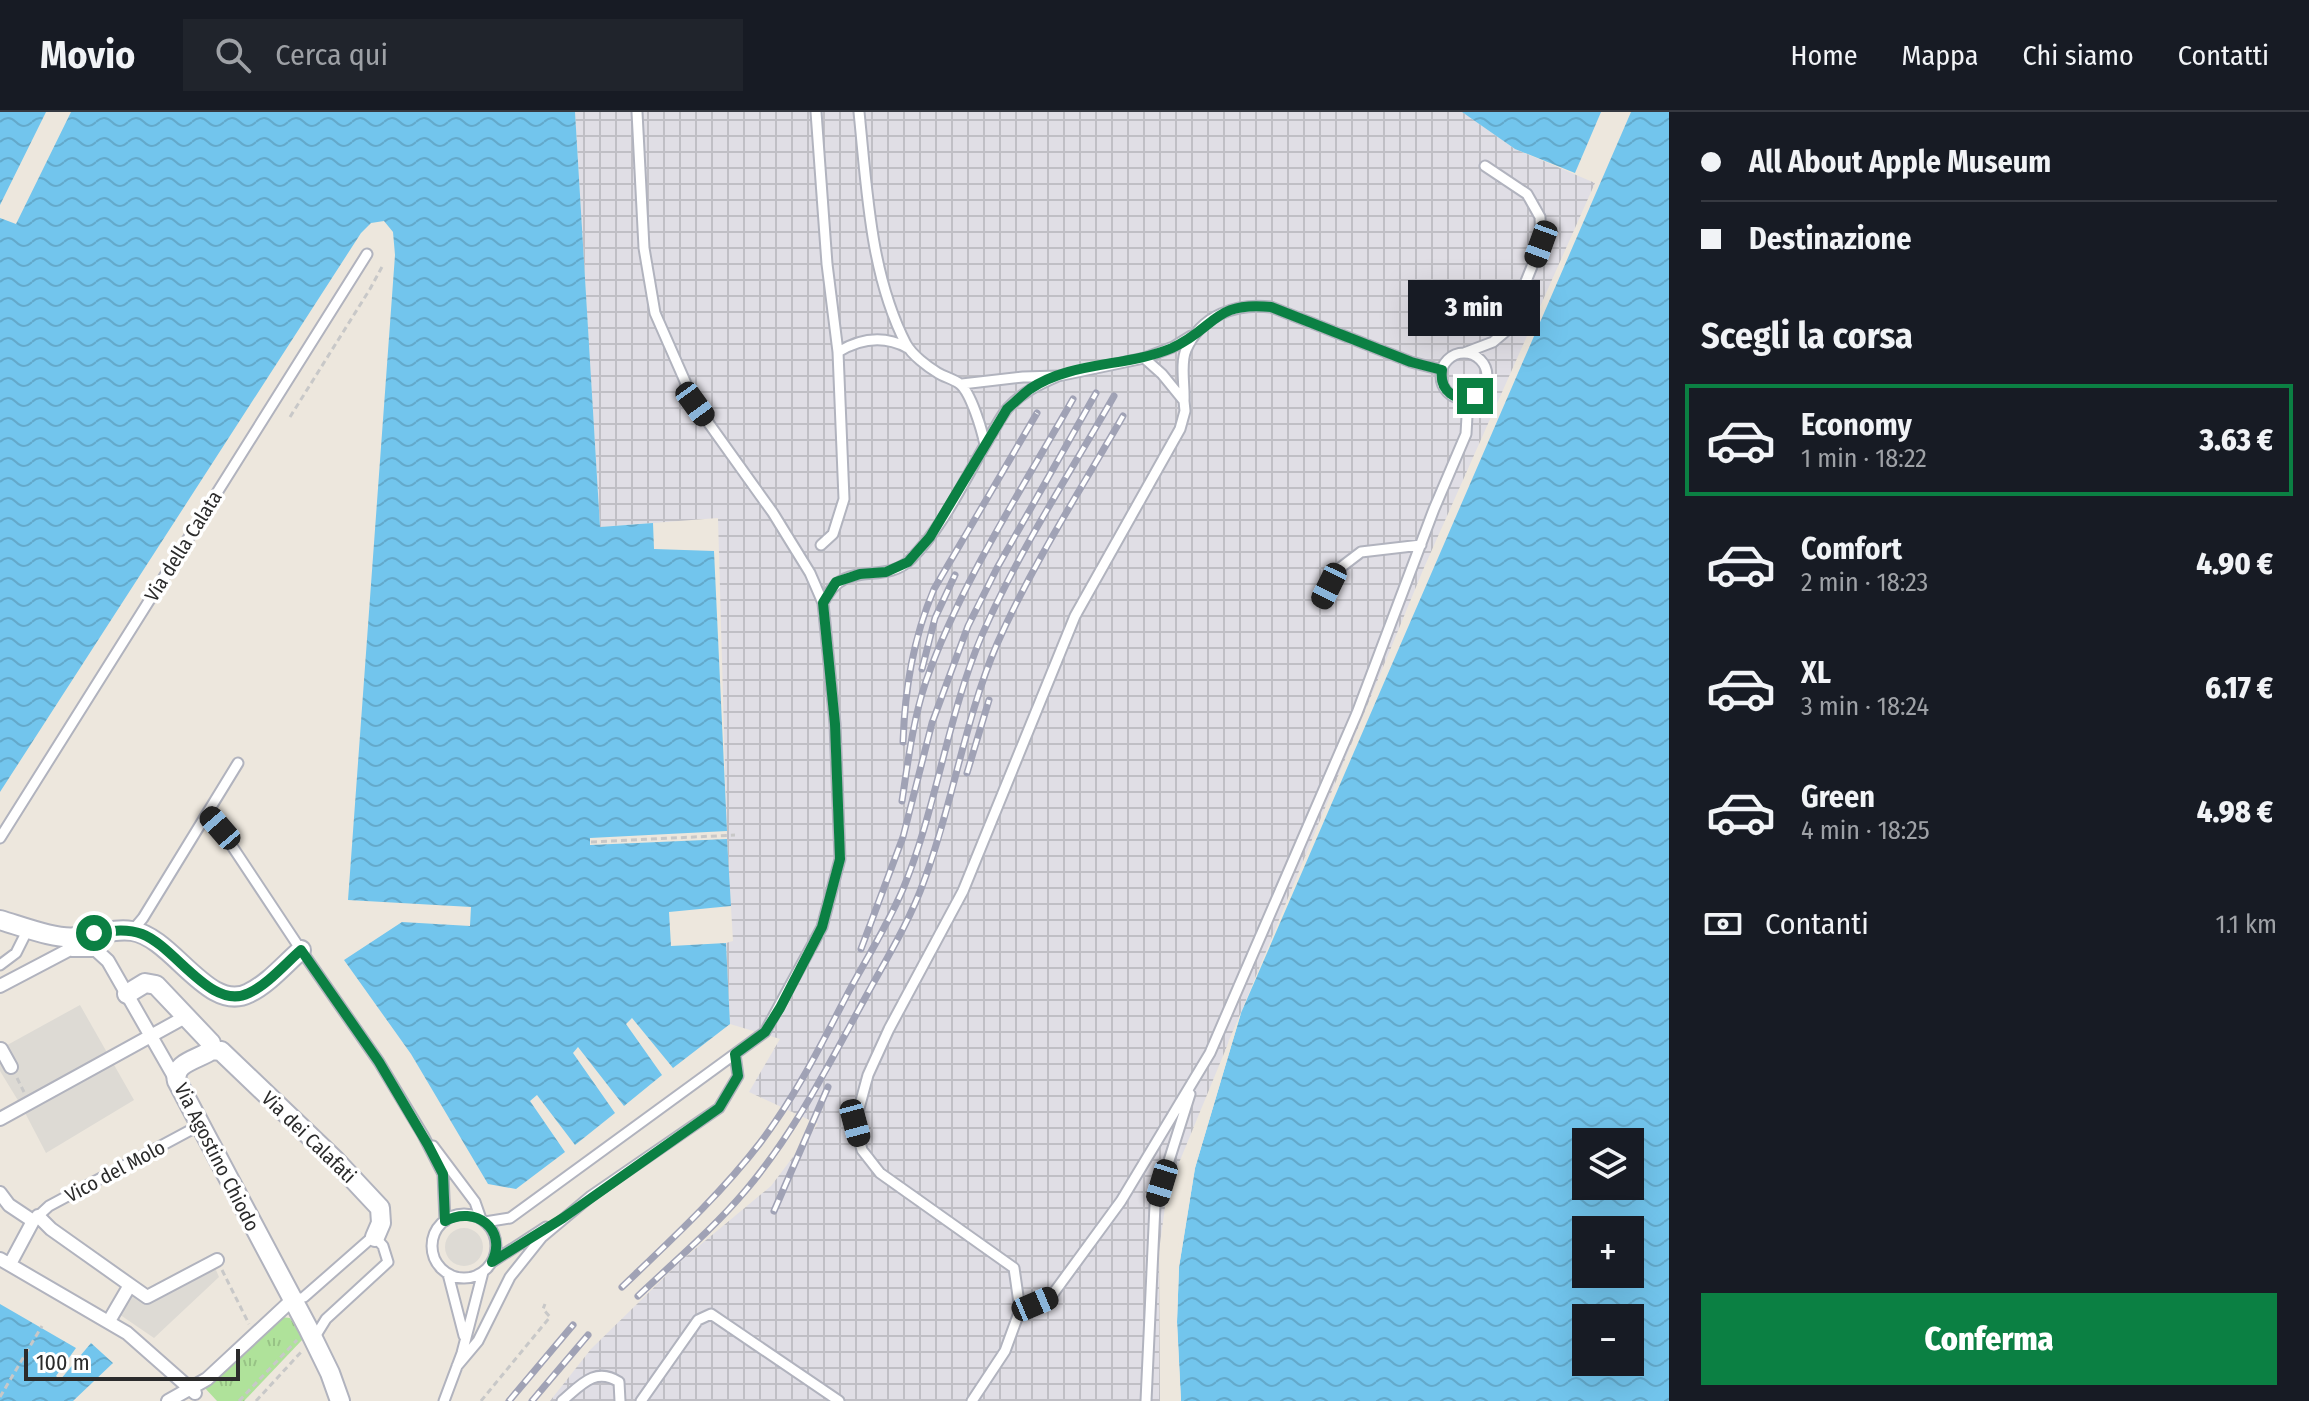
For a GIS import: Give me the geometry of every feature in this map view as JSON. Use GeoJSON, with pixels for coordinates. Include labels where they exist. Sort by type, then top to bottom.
{"type":"FeatureCollection","features":[{"type":"Feature","properties":{"kind":"street"},"geometry":{"type":"LineString","coordinates":[[0,920],[67,937],[132,931],[147,936],[215,993],[232,998],[252,992],[301,950]]}},
{"type":"Feature","properties":{"kind":"street"},"geometry":{"type":"LineString","coordinates":[[0,986],[72,950],[94,933]]}},
{"type":"Feature","properties":{"kind":"street"},"geometry":{"type":"LineString","coordinates":[[72,950],[96,950],[108,961],[177,1081]]}},
{"type":"Feature","properties":{"kind":"street"},"geometry":{"type":"LineString","coordinates":[[127,994],[145,983],[156,985],[211,1043],[212,1050]]}},
{"type":"Feature","properties":{"kind":"street"},"geometry":{"type":"LineString","coordinates":[[0,1119],[187,1016]]}},
{"type":"Feature","properties":{"kind":"street"},"geometry":{"type":"LineString","coordinates":[[1,1049],[11,1067]]}},
{"type":"Feature","properties":{"kind":"street","name":"Via Agostino Chiodo"},"geometry":{"type":"LineString","coordinates":[[212,1050],[178,1068],[175,1074],[177,1081],[330,1373],[340,1401]]}},
{"type":"Feature","properties":{"kind":"street","name":"Via dei Calafati"},"geometry":{"type":"LineString","coordinates":[[212,1050],[221,1051],[336,1161],[380,1208],[381,1223],[375,1237]]}},
{"type":"Feature","properties":{"kind":"street"},"geometry":{"type":"LineString","coordinates":[[0,1193],[9,1205],[35,1218],[147,1297],[217,1260]]}},
{"type":"Feature","properties":{"kind":"street"},"geometry":{"type":"LineString","coordinates":[[35,1218],[5,1262],[109,1321],[150,1350],[194,1391]]}},
{"type":"Feature","properties":{"kind":"street"},"geometry":{"type":"LineString","coordinates":[[109,1321],[130,1285]]}},
{"type":"Feature","properties":{"kind":"street"},"geometry":{"type":"LineString","coordinates":[[168,1401],[194,1391],[292,1300]]}},
{"type":"Feature","properties":{"kind":"lane"},"geometry":{"type":"LineString","coordinates":[[465,1340],[448,1274],[435,1259],[433,1248],[437,1230],[445,1221],[463,1215],[483,1221],[510,1218],[765,1032],[822,927],[840,859],[835,724],[823,603],[806,564],[695,404],[655,313],[644,248],[637,112]]}},
{"type":"Feature","properties":{"kind":"lane"},"geometry":{"type":"LineString","coordinates":[[816,112],[827,264],[838,352],[844,499],[833,534],[821,545]]}},
{"type":"Feature","properties":{"kind":"lane"},"geometry":{"type":"LineString","coordinates":[[859,112],[868,199],[880,270],[908,348]]}},
{"type":"Feature","properties":{"kind":"lane"},"geometry":{"type":"LineString","coordinates":[[1464,353],[1478,358],[1487,377],[1481,391],[1468,398],[1447,391],[1441,377],[1442,370],[1450,358],[1493,342],[1506,331],[1541,244],[1540,217],[1527,194],[1485,166]]}},
{"type":"Feature","properties":{"kind":"lane","name":"Via della Calata"},"geometry":{"type":"LineString","coordinates":[[0,838],[367,254]]}},
{"type":"Feature","properties":{"kind":"lane"},"geometry":{"type":"LineString","coordinates":[[838,352],[851,344],[871,339],[894,340],[937,373],[962,384],[1058,376],[1144,358],[1173,347],[1226,310],[1248,305],[1271,307],[1411,362],[1442,370]]}},
{"type":"Feature","properties":{"kind":"lane"},"geometry":{"type":"LineString","coordinates":[[972,1401],[1005,1351],[1020,1310],[1014,1268],[880,1173],[862,1150],[855,1123],[868,1075],[889,1029],[963,891],[1075,616],[1180,429],[1185,411],[1185,352],[1200,329]]}},
{"type":"Feature","properties":{"kind":"lane"},"geometry":{"type":"LineString","coordinates":[[1144,358],[1184,401]]}},
{"type":"Feature","properties":{"kind":"lane"},"geometry":{"type":"LineString","coordinates":[[823,603],[836,582],[860,574],[886,572],[908,562],[930,537],[1007,409],[1031,388],[1058,376]]}},
{"type":"Feature","properties":{"kind":"lane"},"geometry":{"type":"LineString","coordinates":[[962,384],[982,426],[985,445]]}},
{"type":"Feature","properties":{"kind":"lane"},"geometry":{"type":"LineString","coordinates":[[1020,1310],[1050,1298],[1121,1201],[1210,1053],[1351,728],[1466,434],[1468,398]]}},
{"type":"Feature","properties":{"kind":"lane"},"geometry":{"type":"LineString","coordinates":[[1321,601],[1336,571],[1361,552],[1421,545]]}},
{"type":"Feature","properties":{"kind":"lane"},"geometry":{"type":"LineString","coordinates":[[132,931],[238,763]]}},
{"type":"Feature","properties":{"kind":"lane"},"geometry":{"type":"LineString","coordinates":[[208,813],[379,1062],[423,1135],[443,1174],[445,1221]]}},
{"type":"Feature","properties":{"kind":"lane"},"geometry":{"type":"LineString","coordinates":[[0,965],[16,953],[29,927]]}},
{"type":"Feature","properties":{"kind":"lane"},"geometry":{"type":"LineString","coordinates":[[444,1401],[465,1340],[483,1272],[492,1262],[563,1218],[719,1108],[738,1076],[735,1054]]}},
{"type":"Feature","properties":{"kind":"lane"},"geometry":{"type":"LineString","coordinates":[[1146,1401],[1155,1205],[1194,1079]]}},
{"type":"Feature","properties":{"kind":"lane","name":"Vico del Molo"},"geometry":{"type":"LineString","coordinates":[[35,1218],[49,1206],[200,1125]]}},
{"type":"Feature","properties":{"kind":"lane"},"geometry":{"type":"LineString","coordinates":[[423,1135],[448,1164],[492,1231],[495,1241],[492,1262]]}},
{"type":"Feature","properties":{"kind":"lane"},"geometry":{"type":"LineString","coordinates":[[457,1366],[478,1341],[518,1265],[563,1218]]}},
{"type":"Feature","properties":{"kind":"lane"},"geometry":{"type":"LineString","coordinates":[[292,1300],[304,1297],[369,1240],[375,1237],[383,1246],[388,1262],[310,1334]]}},
{"type":"Feature","properties":{"kind":"lane"},"geometry":{"type":"LineString","coordinates":[[448,1274],[466,1278],[483,1272]]}},
{"type":"Feature","properties":{"kind":"lane"},"geometry":{"type":"LineString","coordinates":[[641,1401],[698,1320],[711,1314],[839,1401]]}},
{"type":"Feature","properties":{"kind":"lane"},"geometry":{"type":"LineString","coordinates":[[562,1401],[592,1376],[601,1375],[619,1382],[620,1401]]}},
{"type":"Feature","properties":{"kind":"path"},"geometry":{"type":"LineString","coordinates":[[290,417],[383,265]]}},
{"type":"Feature","properties":{"kind":"path"},"geometry":{"type":"LineString","coordinates":[[591,842],[735,835]]}},
{"type":"Feature","properties":{"kind":"path"},"geometry":{"type":"LineString","coordinates":[[11,1067],[30,1103]]}},
{"type":"Feature","properties":{"kind":"path"},"geometry":{"type":"LineString","coordinates":[[217,1260],[255,1334]]}},
{"type":"Feature","properties":{"kind":"path"},"geometry":{"type":"LineString","coordinates":[[481,1401],[550,1317],[543,1309],[545,1304]]}},
{"type":"Feature","properties":{"kind":"path"},"geometry":{"type":"LineString","coordinates":[[0,1397],[42,1326]]}},
{"type":"Feature","properties":{"kind":"path"},"geometry":{"type":"LineString","coordinates":[[239,1401],[310,1334]]}},
{"type":"Feature","properties":{"kind":"path"},"geometry":{"type":"LineString","coordinates":[[256,1401],[310,1334]]}},
{"type":"Feature","properties":{"kind":"shaded area"},"geometry":{"type":"Polygon","coordinates":[[[575,112],[1462,112],[1515,149],[1595,183],[1423,570],[1167,1192],[1159,1251],[1160,1401],[550,1401],[591,1349],[682,1260],[771,1186],[818,1124],[749,1092],[780,1039],[730,1024],[726,943],[733,941],[718,518],[600,527],[575,112]]]}},
{"type":"Feature","properties":{"kind":"shaded area"},"geometry":{"type":"Polygon","coordinates":[[[80,1005],[134,1100],[46,1153],[0,1071],[0,1061],[3,1059],[0,1049],[80,1005]]]}},
{"type":"Feature","properties":{"kind":"shaded area"},"geometry":{"type":"Polygon","coordinates":[[[464,1228],[477,1234],[483,1247],[477,1260],[464,1266],[451,1260],[445,1247],[451,1234],[464,1228]]]}},
{"type":"Feature","properties":{"kind":"shaded area"},"geometry":{"type":"Polygon","coordinates":[[[213,1263],[219,1277],[154,1338],[116,1312],[131,1287],[147,1299],[213,1263]]]}},
{"type":"Feature","properties":{"kind":"green space"},"geometry":{"type":"Polygon","coordinates":[[[281,1317],[290,1318],[303,1339],[244,1401],[217,1401],[204,1387],[281,1317]]]}},
{"type":"Feature","properties":{"kind":"water"},"geometry":{"type":"Polygon","coordinates":[[[0,112],[46,112],[0,205],[0,112]]]}},
{"type":"Feature","properties":{"kind":"water"},"geometry":{"type":"Polygon","coordinates":[[[71,112],[575,112],[600,527],[653,523],[654,549],[714,551],[727,831],[590,838],[590,845],[727,839],[731,906],[669,912],[671,946],[726,943],[730,1024],[673,1068],[632,1018],[626,1024],[662,1075],[624,1106],[578,1047],[573,1053],[615,1113],[575,1145],[537,1095],[530,1101],[565,1152],[516,1189],[488,1184],[411,1054],[344,960],[402,922],[470,926],[471,907],[348,900],[395,255],[393,232],[384,221],[371,223],[361,233],[0,792],[0,218],[16,224],[71,112]]]}},
{"type":"Feature","properties":{"kind":"water"},"geometry":{"type":"Polygon","coordinates":[[[1462,112],[1601,112],[1575,173],[1515,149],[1462,112]]]}},
{"type":"Feature","properties":{"kind":"water"},"geometry":{"type":"Polygon","coordinates":[[[1631,112],[1669,112],[1669,1401],[1181,1401],[1177,1322],[1179,1267],[1195,1168],[1241,1013],[1631,112]]]}},
{"type":"Feature","properties":{"kind":"water"},"geometry":{"type":"Polygon","coordinates":[[[0,1304],[76,1348],[56,1376],[60,1380],[91,1343],[113,1363],[73,1401],[0,1401],[0,1304]]]}},
{"type":"Feature","properties":{"kind":"pier"},"geometry":{"type":"Polygon","coordinates":[[[1241,1013],[1195,1168],[1179,1267],[1177,1322],[1181,1401],[1177,1401],[1173,1322],[1175,1267],[1191,1168],[1229,1040],[1241,1013]]]}},
{"type":"Feature","properties":{"kind":"railway"},"geometry":{"type":"LineString","coordinates":[[861,949],[903,837],[932,723],[968,626],[997,568],[1096,393]]}},
{"type":"Feature","properties":{"kind":"railway"},"geometry":{"type":"LineString","coordinates":[[622,1287],[745,1162],[773,1125],[808,1069],[903,889],[925,826],[970,666],[996,604],[1114,396]]}},
{"type":"Feature","properties":{"kind":"railway"},"geometry":{"type":"LineString","coordinates":[[902,801],[918,711],[940,644],[993,537],[1073,399]]}},
{"type":"Feature","properties":{"kind":"railway"},"geometry":{"type":"LineString","coordinates":[[903,742],[911,664],[934,589],[1037,413]]}},
{"type":"Feature","properties":{"kind":"railway"},"geometry":{"type":"LineString","coordinates":[[638,1296],[707,1231],[764,1168],[810,1098],[896,942],[918,897],[934,852],[976,703],[997,644],[1041,557],[1123,416]]}},
{"type":"Feature","properties":{"kind":"railway"},"geometry":{"type":"LineString","coordinates":[[922,669],[935,618],[955,575]]}},
{"type":"Feature","properties":{"kind":"railway"},"geometry":{"type":"LineString","coordinates":[[967,773],[989,700]]}},
{"type":"Feature","properties":{"kind":"railway"},"geometry":{"type":"LineString","coordinates":[[774,1211],[828,1087]]}},
{"type":"Feature","properties":{"kind":"railway"},"geometry":{"type":"LineString","coordinates":[[509,1401],[573,1325]]}},
{"type":"Feature","properties":{"kind":"railway"},"geometry":{"type":"LineString","coordinates":[[532,1401],[588,1335]]}},
{"type":"Feature","properties":{"kind":"route"},"geometry":{"type":"LineString","coordinates":[[94,933],[132,931],[147,936],[215,993],[232,998],[252,992],[301,950],[379,1062],[428,1145],[443,1174],[445,1221],[463,1215],[475,1216],[485,1222],[494,1235],[496,1246],[492,1262],[563,1218],[719,1108],[738,1076],[735,1054],[765,1032],[780,1008],[822,927],[840,859],[835,724],[823,603],[836,582],[860,574],[886,572],[908,562],[930,537],[1007,409],[1031,388],[1058,376],[1144,358],[1186,340],[1226,310],[1248,305],[1271,307],[1336,335],[1442,370],[1443,385],[1453,396],[1475,396]]}}]}
